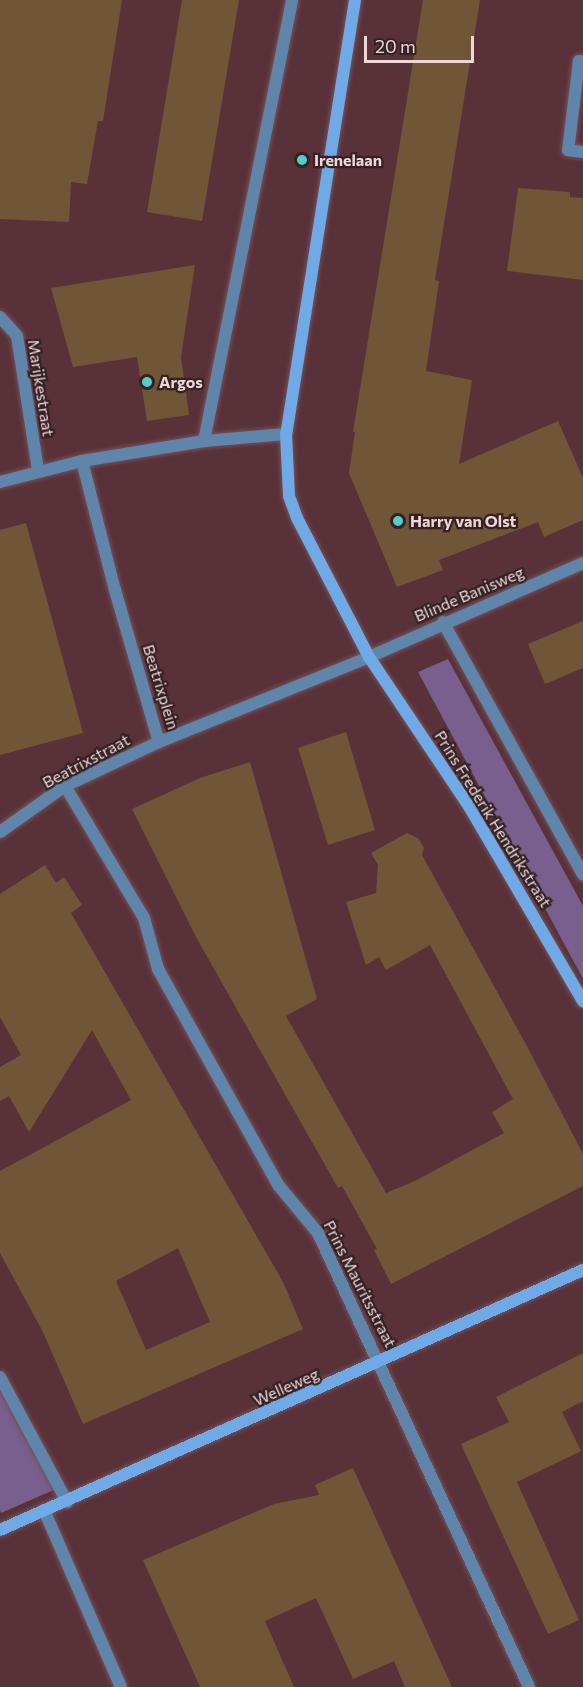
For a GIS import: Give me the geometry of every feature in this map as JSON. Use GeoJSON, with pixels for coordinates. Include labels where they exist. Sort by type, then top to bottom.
{"type":"FeatureCollection","features":[{"type":"Feature","properties":{"kind":"main road"},"geometry":{"type":"LineString","coordinates":[[355,0],[286,434],[286,472],[289,496],[297,518],[369,657]]}},
{"type":"Feature","properties":{"kind":"main road","name":"Prins Frederik Hendrikstraat"},"geometry":{"type":"LineString","coordinates":[[369,657],[470,808],[583,1001]]}},
{"type":"Feature","properties":{"kind":"main road","name":"Welleweg"},"geometry":{"type":"LineString","coordinates":[[0,1530],[381,1363],[583,1270]]}},
{"type":"Feature","properties":{"kind":"street"},"geometry":{"type":"LineString","coordinates":[[204,441],[292,0]]}},
{"type":"Feature","properties":{"kind":"street"},"geometry":{"type":"LineString","coordinates":[[583,62],[579,61],[568,150],[583,152]]}},
{"type":"Feature","properties":{"kind":"street","name":"Marijkestraat"},"geometry":{"type":"LineString","coordinates":[[0,316],[17,336],[38,470]]}},
{"type":"Feature","properties":{"kind":"street"},"geometry":{"type":"LineString","coordinates":[[0,482],[38,470],[82,461],[204,441],[286,434]]}},
{"type":"Feature","properties":{"kind":"street","name":"Beatrixplein"},"geometry":{"type":"LineString","coordinates":[[82,461],[115,590],[159,742],[369,657]]}},
{"type":"Feature","properties":{"kind":"street","name":"Blinde Banisweg"},"geometry":{"type":"LineString","coordinates":[[369,657],[443,622],[583,563]]}},
{"type":"Feature","properties":{"kind":"street"},"geometry":{"type":"LineString","coordinates":[[443,622],[583,875]]}},
{"type":"Feature","properties":{"kind":"street","name":"Beatrixstraat"},"geometry":{"type":"LineString","coordinates":[[0,832],[65,786],[159,742]]}},
{"type":"Feature","properties":{"kind":"street","name":"Prins Mauritsstraat"},"geometry":{"type":"LineString","coordinates":[[65,786],[144,918],[158,969],[279,1186],[318,1233],[381,1363],[529,1687]]}},
{"type":"Feature","properties":{"kind":"street"},"geometry":{"type":"LineString","coordinates":[[0,1377],[67,1502]]}},
{"type":"Feature","properties":{"kind":"street"},"geometry":{"type":"LineString","coordinates":[[44,1510],[121,1687]]}},
{"type":"Feature","properties":{"kind":"shaded area"},"geometry":{"type":"Polygon","coordinates":[[[448,659],[583,906],[583,979],[418,672],[448,659]]]}},
{"type":"Feature","properties":{"kind":"shaded area"},"geometry":{"type":"Polygon","coordinates":[[[0,1386],[56,1489],[1,1513],[0,1510],[0,1386]]]}},
{"type":"Feature","properties":{"kind":"building"},"geometry":{"type":"Polygon","coordinates":[[[0,0],[122,0],[103,121],[98,121],[87,184],[71,182],[69,222],[0,219],[0,0]]]}},
{"type":"Feature","properties":{"kind":"building"},"geometry":{"type":"Polygon","coordinates":[[[182,0],[239,0],[202,221],[147,212],[182,0]]]}},
{"type":"Feature","properties":{"kind":"building"},"geometry":{"type":"Polygon","coordinates":[[[423,0],[480,0],[435,280],[439,281],[426,371],[472,380],[459,464],[558,421],[583,478],[583,520],[544,537],[538,522],[439,560],[443,570],[397,587],[349,473],[355,432],[353,432],[423,0]]]}},
{"type":"Feature","properties":{"kind":"building"},"geometry":{"type":"Polygon","coordinates":[[[518,188],[570,192],[570,197],[583,198],[583,280],[507,271],[518,188]]]}},
{"type":"Feature","properties":{"kind":"building"},"geometry":{"type":"Polygon","coordinates":[[[195,265],[181,357],[189,415],[147,421],[137,357],[73,367],[51,288],[195,265]]]}},
{"type":"Feature","properties":{"kind":"building"},"geometry":{"type":"Polygon","coordinates":[[[26,523],[83,733],[0,755],[0,530],[26,523]]]}},
{"type":"Feature","properties":{"kind":"building"},"geometry":{"type":"Polygon","coordinates":[[[583,621],[583,668],[545,684],[528,644],[583,621]]]}},
{"type":"Feature","properties":{"kind":"building"},"geometry":{"type":"Polygon","coordinates":[[[346,732],[375,830],[328,845],[298,748],[346,732]]]}},
{"type":"Feature","properties":{"kind":"building"},"geometry":{"type":"Polygon","coordinates":[[[250,762],[317,999],[286,1016],[386,1193],[415,1181],[504,1133],[492,1112],[513,1099],[430,945],[386,970],[379,957],[366,965],[346,902],[376,893],[378,865],[371,853],[407,833],[418,838],[424,848],[422,855],[583,1154],[583,1186],[391,1284],[374,1250],[377,1249],[342,1186],[338,1188],[196,937],[132,809],[200,778],[250,762]]]}},
{"type":"Feature","properties":{"kind":"building"},"geometry":{"type":"Polygon","coordinates":[[[45,865],[56,883],[64,877],[82,905],[71,913],[283,1282],[303,1329],[83,1424],[43,1332],[0,1253],[0,1171],[131,1100],[92,1030],[29,1132],[9,1096],[0,1101],[0,1067],[21,1055],[0,1017],[0,894],[45,865]],[[178,1248],[116,1281],[146,1350],[210,1322],[178,1248]]]}},
{"type":"Feature","properties":{"kind":"building"},"geometry":{"type":"Polygon","coordinates":[[[583,1353],[583,1401],[562,1412],[581,1451],[517,1482],[579,1620],[548,1634],[461,1444],[509,1422],[496,1397],[583,1353]]]}},
{"type":"Feature","properties":{"kind":"building"},"geometry":{"type":"Polygon","coordinates":[[[353,1468],[452,1687],[405,1687],[394,1661],[353,1679],[316,1598],[265,1621],[294,1687],[200,1687],[143,1560],[274,1504],[319,1495],[315,1485],[353,1468]]]}},
{"type":"Feature","properties":{"kind":"place","name":"Irenelaan"},"geometry":{"type":"Point","coordinates":[302,160]}},
{"type":"Feature","properties":{"kind":"place","name":"Argos"},"geometry":{"type":"Point","coordinates":[147,382]}},
{"type":"Feature","properties":{"kind":"place","name":"Harry van Olst"},"geometry":{"type":"Point","coordinates":[398,521]}}]}
